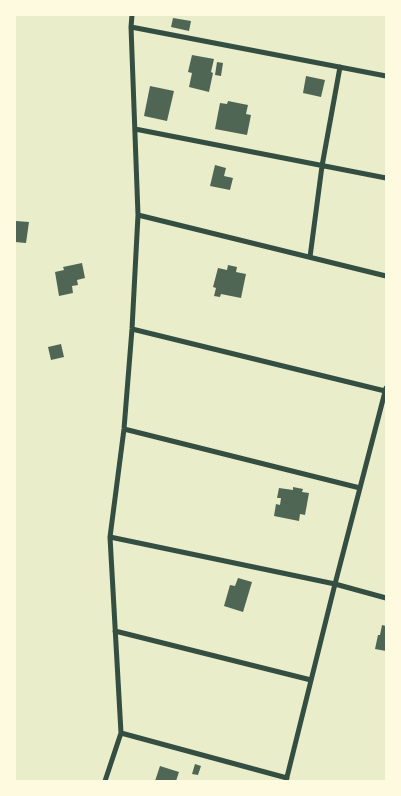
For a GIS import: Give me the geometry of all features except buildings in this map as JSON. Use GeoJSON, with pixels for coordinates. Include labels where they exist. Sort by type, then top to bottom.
{"type":"FeatureCollection","features":[{"type":"Feature","properties":{"kind":"street"},"geometry":{"type":"LineString","coordinates":[[105,781],[121,733],[110,538],[124,429],[138,214],[130,27],[132,15]]}},
{"type":"Feature","properties":{"kind":"street"},"geometry":{"type":"LineString","coordinates":[[130,27],[386,76]]}},
{"type":"Feature","properties":{"kind":"street"},"geometry":{"type":"LineString","coordinates":[[310,257],[322,166],[340,67]]}},
{"type":"Feature","properties":{"kind":"street"},"geometry":{"type":"LineString","coordinates":[[135,129],[386,178]]}},
{"type":"Feature","properties":{"kind":"street"},"geometry":{"type":"LineString","coordinates":[[138,214],[386,276]]}},
{"type":"Feature","properties":{"kind":"street"},"geometry":{"type":"LineString","coordinates":[[121,733],[286,780],[386,390],[132,329]]}},
{"type":"Feature","properties":{"kind":"street"},"geometry":{"type":"LineString","coordinates":[[124,429],[360,488]]}},
{"type":"Feature","properties":{"kind":"street"},"geometry":{"type":"LineString","coordinates":[[110,538],[335,584],[386,598]]}},
{"type":"Feature","properties":{"kind":"street"},"geometry":{"type":"LineString","coordinates":[[115,631],[311,680]]}}]}
